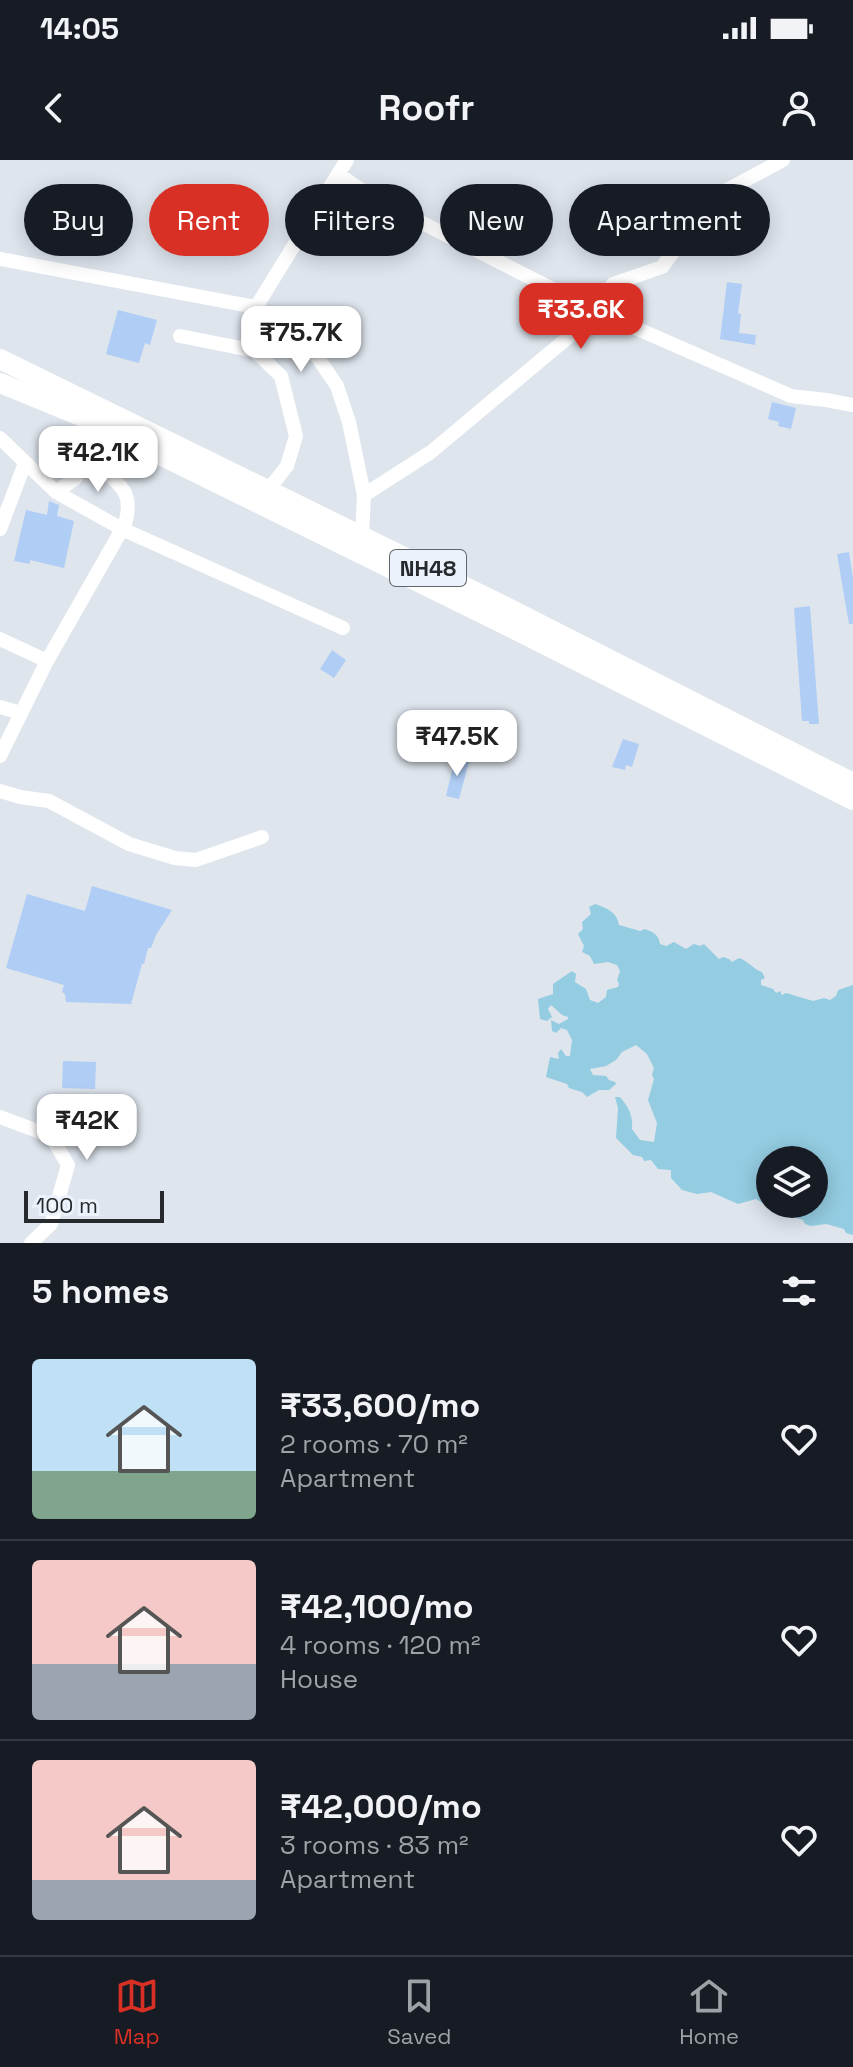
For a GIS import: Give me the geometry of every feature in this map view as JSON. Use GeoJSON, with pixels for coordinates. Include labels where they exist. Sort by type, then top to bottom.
{"type":"FeatureCollection","features":[{"type":"Feature","properties":{"kind":"highway","name":"NH48"},"geometry":{"type":"LineString","coordinates":[[0,359],[362,536],[853,783]]}},
{"type":"Feature","properties":{"kind":"highway","name":"NH48"},"geometry":{"type":"LineString","coordinates":[[0,383],[83,417],[853,800]]}},
{"type":"Feature","properties":{"kind":"street"},"geometry":{"type":"LineString","coordinates":[[256,307],[347,160]]}},
{"type":"Feature","properties":{"kind":"street"},"geometry":{"type":"LineString","coordinates":[[364,495],[431,452],[571,335],[613,284],[662,267],[714,197],[783,160]]}},
{"type":"Feature","properties":{"kind":"street"},"geometry":{"type":"LineString","coordinates":[[338,174],[375,199],[592,309],[791,396],[853,405]]}},
{"type":"Feature","properties":{"kind":"street"},"geometry":{"type":"LineString","coordinates":[[0,259],[256,307],[298,335],[337,386],[349,422],[364,495],[362,536]]}},
{"type":"Feature","properties":{"kind":"street"},"geometry":{"type":"LineString","coordinates":[[180,336],[255,351],[281,376],[296,436],[287,466],[268,490]]}},
{"type":"Feature","properties":{"kind":"street"},"geometry":{"type":"LineString","coordinates":[[0,756],[47,661],[122,529],[130,509],[120,484],[93,458],[83,417]]}},
{"type":"Feature","properties":{"kind":"street"},"geometry":{"type":"LineString","coordinates":[[0,438],[56,492],[122,529],[343,628]]}},
{"type":"Feature","properties":{"kind":"street"},"geometry":{"type":"LineString","coordinates":[[56,492],[76,478],[90,449]]}},
{"type":"Feature","properties":{"kind":"street"},"geometry":{"type":"LineString","coordinates":[[0,529],[25,463]]}},
{"type":"Feature","properties":{"kind":"street"},"geometry":{"type":"LineString","coordinates":[[0,639],[47,661]]}},
{"type":"Feature","properties":{"kind":"street"},"geometry":{"type":"LineString","coordinates":[[0,707],[21,713]]}},
{"type":"Feature","properties":{"kind":"street"},"geometry":{"type":"LineString","coordinates":[[0,791],[49,801],[129,844],[175,858],[196,860],[262,837]]}},
{"type":"Feature","properties":{"kind":"street"},"geometry":{"type":"LineString","coordinates":[[0,1117],[51,1136],[68,1165],[51,1224],[31,1243]]}},
{"type":"Feature","properties":{"kind":"water"},"geometry":{"type":"Polygon","coordinates":[[[595,904],[607,909],[614,914],[619,925],[640,931],[645,929],[658,938],[660,944],[666,946],[674,942],[686,949],[694,944],[704,944],[719,959],[723,957],[732,962],[742,959],[762,972],[765,978],[761,980],[761,985],[776,993],[780,991],[782,995],[786,993],[813,1001],[830,1000],[838,990],[853,985],[853,1235],[826,1224],[811,1226],[796,1218],[828,1218],[828,1146],[756,1146],[756,1199],[738,1204],[711,1192],[697,1194],[682,1190],[671,1178],[671,1170],[658,1169],[651,1160],[644,1161],[642,1157],[633,1155],[616,1138],[618,1108],[615,1097],[620,1097],[628,1108],[632,1129],[640,1140],[654,1142],[657,1123],[648,1100],[654,1068],[647,1054],[636,1045],[606,1066],[590,1069],[593,1075],[606,1076],[615,1082],[609,1090],[599,1090],[587,1097],[567,1084],[546,1077],[550,1057],[559,1059],[561,1049],[566,1056],[570,1056],[572,1040],[567,1030],[552,1031],[551,1020],[559,1024],[568,1017],[551,1005],[548,1009],[552,1017],[547,1021],[540,1019],[538,999],[553,994],[553,984],[572,971],[576,974],[575,982],[586,989],[590,1000],[598,1003],[606,997],[607,990],[619,984],[617,965],[608,962],[594,964],[590,956],[582,952],[584,946],[578,934],[583,929],[582,922],[591,914],[589,907],[595,904]]]}},
{"type":"Feature","properties":{"kind":"building"},"geometry":{"type":"Polygon","coordinates":[[[727,282],[742,284],[739,333],[756,335],[755,345],[720,339],[727,282]]]}},
{"type":"Feature","properties":{"kind":"building"},"geometry":{"type":"Polygon","coordinates":[[[118,310],[157,320],[150,345],[145,343],[139,363],[106,354],[118,310]]]}},
{"type":"Feature","properties":{"kind":"building"},"geometry":{"type":"Polygon","coordinates":[[[772,402],[796,408],[791,429],[778,426],[779,422],[768,419],[772,402]]]}},
{"type":"Feature","properties":{"kind":"building"},"geometry":{"type":"Polygon","coordinates":[[[49,501],[59,505],[57,516],[74,521],[64,568],[30,560],[30,564],[14,561],[26,510],[47,515],[49,501]]]}},
{"type":"Feature","properties":{"kind":"building"},"geometry":{"type":"Polygon","coordinates":[[[849,552],[853,578],[853,624],[849,624],[837,554],[849,552]]]}},
{"type":"Feature","properties":{"kind":"building"},"geometry":{"type":"Polygon","coordinates":[[[810,606],[819,724],[802,721],[794,608],[810,606]]]}},
{"type":"Feature","properties":{"kind":"building"},"geometry":{"type":"Polygon","coordinates":[[[332,650],[346,660],[334,678],[320,669],[332,650]]]}},
{"type":"Feature","properties":{"kind":"building"},"geometry":{"type":"Polygon","coordinates":[[[623,739],[639,744],[632,767],[626,765],[625,770],[612,767],[623,739]]]}},
{"type":"Feature","properties":{"kind":"building"},"geometry":{"type":"Polygon","coordinates":[[[455,758],[469,762],[459,799],[446,796],[455,758]]]}},
{"type":"Feature","properties":{"kind":"building"},"geometry":{"type":"Polygon","coordinates":[[[92,886],[172,910],[151,948],[148,948],[131,1004],[66,1002],[62,992],[64,985],[6,968],[27,894],[85,911],[92,886]]]}},
{"type":"Feature","properties":{"kind":"building"},"geometry":{"type":"Polygon","coordinates":[[[63,1061],[96,1062],[95,1089],[62,1088],[63,1061]]]}}]}
